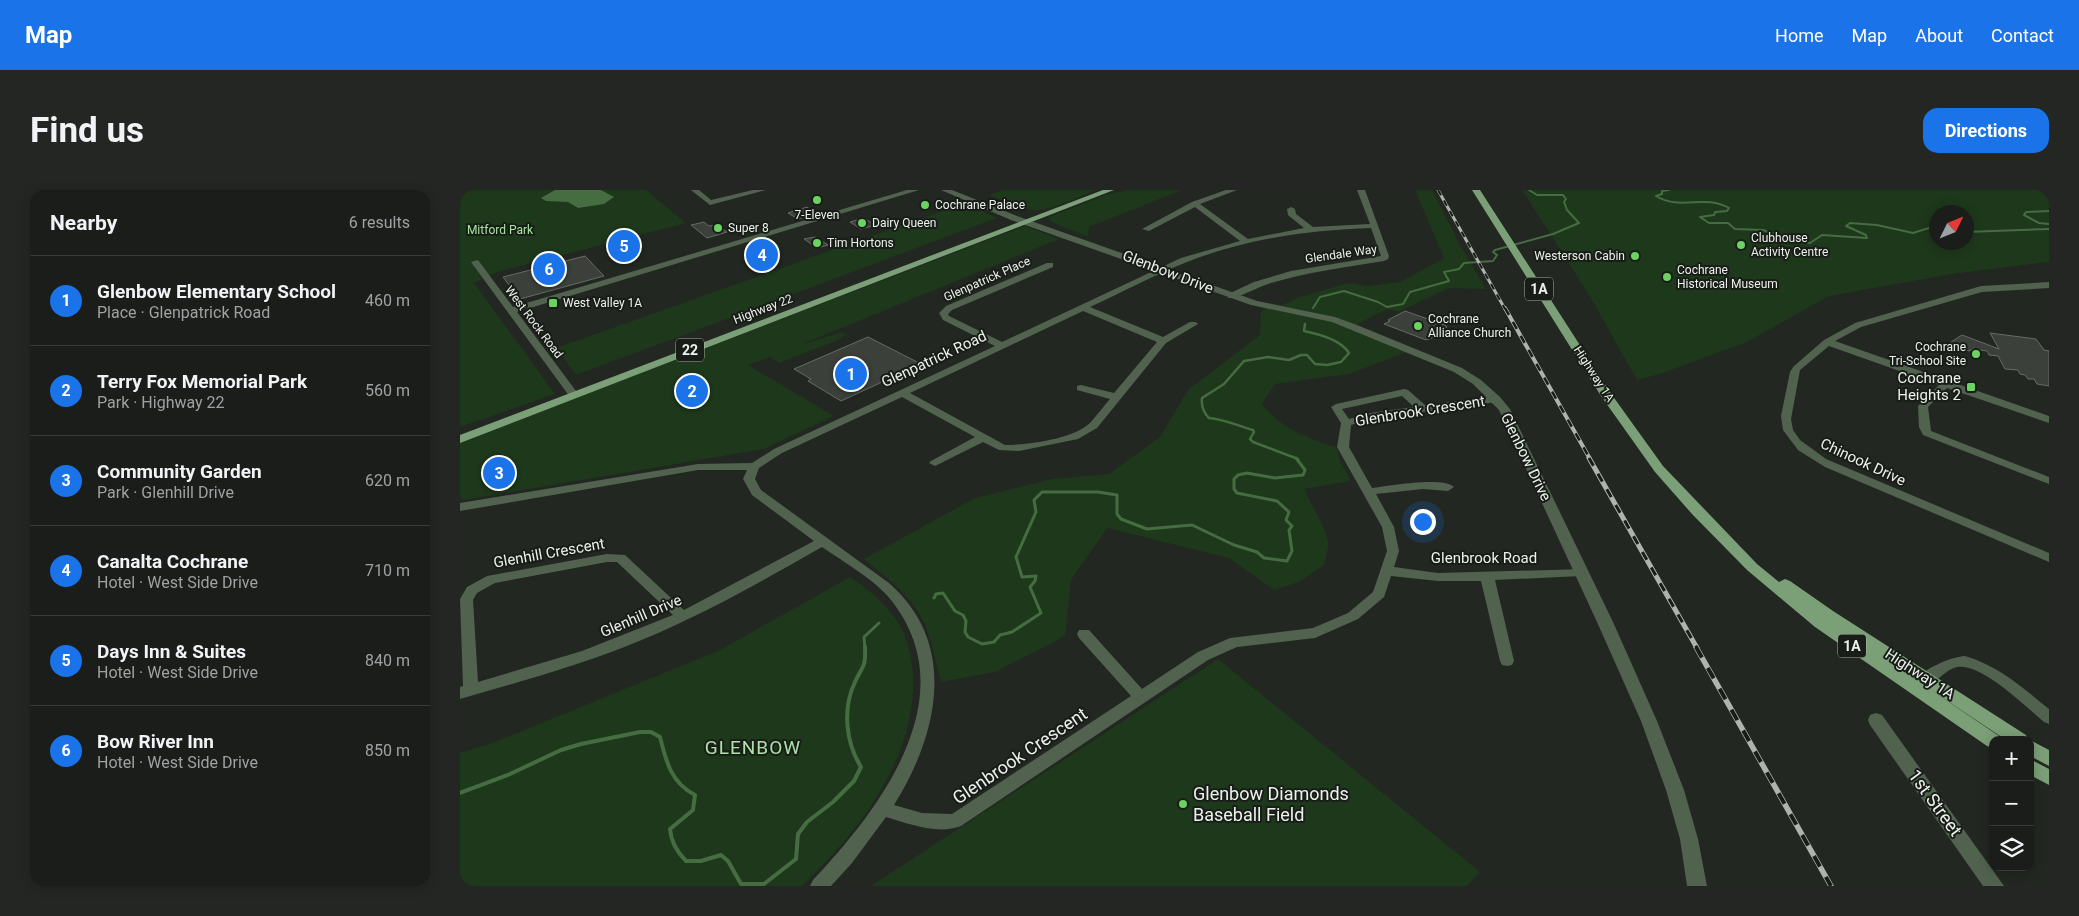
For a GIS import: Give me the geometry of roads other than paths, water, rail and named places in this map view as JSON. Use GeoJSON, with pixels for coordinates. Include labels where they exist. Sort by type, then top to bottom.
{"type":"FeatureCollection","features":[{"type":"Feature","properties":{"kind":"main road","name":"Highway 22"},"geometry":{"type":"LineString","coordinates":[[460,439],[1110,190]]}},
{"type":"Feature","properties":{"kind":"main road","name":"Highway 22"},"geometry":{"type":"LineString","coordinates":[[1075,203],[1120,190]]}},
{"type":"Feature","properties":{"kind":"main road","name":"Highway 1A"},"geometry":{"type":"LineString","coordinates":[[1476,190],[1598,382],[1659,469],[1723,537],[1752,566],[1820,623],[2013,736]]}},
{"type":"Feature","properties":{"kind":"main road"},"geometry":{"type":"LineString","coordinates":[[1481,198],[1485,190]]}},
{"type":"Feature","properties":{"kind":"main road","name":"Highway 1A"},"geometry":{"type":"LineString","coordinates":[[1920,683],[1989,738]]}},
{"type":"Feature","properties":{"kind":"main road"},"geometry":{"type":"LineString","coordinates":[[2034,750],[2049,759]]}},
{"type":"Feature","properties":{"kind":"main road"},"geometry":{"type":"LineString","coordinates":[[2034,769],[2049,778]]}},
{"type":"Feature","properties":{"kind":"street"},"geometry":{"type":"LineString","coordinates":[[695,190],[710,202],[762,190]]}},
{"type":"Feature","properties":{"kind":"street"},"geometry":{"type":"LineString","coordinates":[[510,311],[915,190]]}},
{"type":"Feature","properties":{"kind":"street","name":"Glenbow Drive"},"geometry":{"type":"LineString","coordinates":[[945,190],[1024,222],[1099,247],[1231,296],[1254,303],[1335,320],[1354,327],[1458,370],[1496,399],[1504,409],[1581,572],[1660,748],[1689,839],[1698,886]]}},
{"type":"Feature","properties":{"kind":"street","name":"Glenbow Drive"},"geometry":{"type":"LineString","coordinates":[[962,190],[1099,247]]}},
{"type":"Feature","properties":{"kind":"street"},"geometry":{"type":"LineString","coordinates":[[1146,229],[1195,204],[1233,190]]}},
{"type":"Feature","properties":{"kind":"street","name":"Glendale Way"},"geometry":{"type":"LineString","coordinates":[[1231,296],[1256,284],[1294,273],[1334,265],[1383,260],[1386,256],[1360,190]]}},
{"type":"Feature","properties":{"kind":"street"},"geometry":{"type":"LineString","coordinates":[[1195,204],[1246,241]]}},
{"type":"Feature","properties":{"kind":"street"},"geometry":{"type":"LineString","coordinates":[[1291,209],[1292,215],[1311,230]]}},
{"type":"Feature","properties":{"kind":"street","name":"Glenpatrick Road"},"geometry":{"type":"LineString","coordinates":[[754,466],[772,454],[901,392],[1161,270],[1206,252],[1246,241],[1311,230],[1374,226]]}},
{"type":"Feature","properties":{"kind":"street","name":"West Rock Road"},"geometry":{"type":"LineString","coordinates":[[475,262],[574,395]]}},
{"type":"Feature","properties":{"kind":"street","name":"Glenpatrick Place"},"geometry":{"type":"LineString","coordinates":[[1001,345],[946,318],[943,313],[948,309],[1050,265]]}},
{"type":"Feature","properties":{"kind":"street","name":"Chinook Drive"},"geometry":{"type":"LineString","coordinates":[[2049,285],[1981,288],[1858,325],[1827,342],[1798,366],[1793,376],[1786,422],[1790,433],[1811,455],[1841,471],[2049,558]]}},
{"type":"Feature","properties":{"kind":"street"},"geometry":{"type":"LineString","coordinates":[[1082,307],[1163,341]]}},
{"type":"Feature","properties":{"kind":"street"},"geometry":{"type":"LineString","coordinates":[[901,392],[998,447],[1013,449],[1074,437],[1090,429],[1163,341],[1193,324]]}},
{"type":"Feature","properties":{"kind":"street"},"geometry":{"type":"LineString","coordinates":[[1827,342],[2049,420]]}},
{"type":"Feature","properties":{"kind":"street"},"geometry":{"type":"LineString","coordinates":[[1945,384],[1923,406],[1924,427],[1927,433],[2049,480]]}},
{"type":"Feature","properties":{"kind":"street"},"geometry":{"type":"LineString","coordinates":[[1081,388],[1116,397]]}},
{"type":"Feature","properties":{"kind":"street"},"geometry":{"type":"LineString","coordinates":[[1346,423],[1336,407],[1404,392],[1423,410]]}},
{"type":"Feature","properties":{"kind":"street","name":"Glenbrook Crescent"},"geometry":{"type":"LineString","coordinates":[[883,809],[922,820],[955,821],[1203,656],[1235,642],[1315,633],[1353,616],[1379,594],[1388,571],[1393,550],[1388,528],[1343,447],[1346,423],[1370,416],[1496,399]]}},
{"type":"Feature","properties":{"kind":"street"},"geometry":{"type":"LineString","coordinates":[[936,463],[982,438]]}},
{"type":"Feature","properties":{"kind":"street"},"geometry":{"type":"LineString","coordinates":[[460,507],[698,467],[754,466],[749,476],[753,488],[877,580],[896,597],[911,618],[924,652],[927,688],[921,730],[904,772],[883,809],[850,853],[819,886]]}},
{"type":"Feature","properties":{"kind":"street"},"geometry":{"type":"LineString","coordinates":[[1367,492],[1424,485],[1448,487]]}},
{"type":"Feature","properties":{"kind":"street","name":"Glenhill Drive"},"geometry":{"type":"LineString","coordinates":[[465,692],[602,650],[683,616],[823,541]]}},
{"type":"Feature","properties":{"kind":"street","name":"Glenhill Crescent"},"geometry":{"type":"LineString","coordinates":[[465,692],[466,600],[472,590],[492,579],[607,558],[620,558],[683,616]]}},
{"type":"Feature","properties":{"kind":"street","name":"Glenbrook Road"},"geometry":{"type":"LineString","coordinates":[[1388,571],[1438,576],[1581,572]]}},
{"type":"Feature","properties":{"kind":"street"},"geometry":{"type":"LineString","coordinates":[[1487,576],[1507,661]]}},
{"type":"Feature","properties":{"kind":"street"},"geometry":{"type":"LineString","coordinates":[[1084,634],[1141,698]]}},
{"type":"Feature","properties":{"kind":"street"},"geometry":{"type":"LineString","coordinates":[[1920,683],[1954,662],[1977,664],[2000,679],[2049,718]]}},
{"type":"Feature","properties":{"kind":"street","name":"1st Street"},"geometry":{"type":"LineString","coordinates":[[1876,720],[1994,886]]}},
{"type":"Feature","properties":{"kind":"waterway"},"geometry":{"type":"LineString","coordinates":[[1313,308],[1320,297],[1344,291],[1378,302],[1387,307],[1403,304],[1410,292],[1449,281],[1444,272],[1459,269],[1464,263],[1493,261],[1497,255],[1493,252],[1495,250],[1553,234],[1579,223],[1567,210],[1564,202],[1566,199],[1563,195],[1537,195],[1529,190]]}},
{"type":"Feature","properties":{"kind":"waterway"},"geometry":{"type":"LineString","coordinates":[[1669,190],[1662,191],[1662,194],[1656,196],[1674,202],[1710,202],[1729,208],[1727,211],[1715,212],[1714,215],[1700,217],[1709,223],[1728,223],[1735,229],[1763,230],[1787,239],[1810,243],[1822,235],[1867,238],[1866,235],[1846,226],[1850,223],[1877,225],[1913,233],[1929,228]]}},
{"type":"Feature","properties":{"kind":"waterway"},"geometry":{"type":"LineString","coordinates":[[2049,211],[2026,212],[2024,215],[2039,223],[2049,224]]}},
{"type":"Feature","properties":{"kind":"waterway"},"geometry":{"type":"LineString","coordinates":[[1974,232],[2049,229]]}},
{"type":"Feature","properties":{"kind":"waterway"},"geometry":{"type":"LineString","coordinates":[[1296,458],[1253,442],[1250,439],[1254,432],[1253,430],[1226,421],[1209,418],[1202,406],[1202,398],[1224,384],[1244,361],[1268,357],[1289,360],[1301,355],[1307,355],[1315,364],[1327,365],[1341,362],[1349,353],[1341,344],[1335,341],[1304,331],[1305,324]]}},
{"type":"Feature","properties":{"kind":"waterway"},"geometry":{"type":"LineString","coordinates":[[934,598],[936,594],[943,593],[955,611],[963,615],[966,621],[965,632],[968,637],[982,644],[994,642],[1000,635],[1012,632],[1041,613],[1030,587],[1035,581],[1036,576],[1022,577],[1016,557],[1036,512],[1034,500],[1042,492],[1098,492],[1117,495],[1117,514],[1121,519],[1147,529],[1192,525],[1234,545],[1257,552],[1264,558],[1287,561],[1292,551],[1289,530],[1292,526],[1286,520],[1289,512],[1277,501],[1237,493],[1234,489],[1234,479],[1238,475],[1247,473],[1275,478],[1303,475],[1305,470],[1296,458]]}},
{"type":"Feature","properties":{"kind":"waterway"},"geometry":{"type":"LineString","coordinates":[[865,648],[864,637],[879,623]]}},
{"type":"Feature","properties":{"kind":"waterway"},"geometry":{"type":"LineString","coordinates":[[460,793],[510,774],[561,750],[640,732],[651,732],[660,737],[667,763],[675,778],[695,795],[693,810],[670,829],[673,842],[680,854],[686,861],[701,861],[721,855],[728,861],[741,884],[764,884],[796,859],[798,834],[807,822],[833,802],[854,781],[861,767],[849,737],[847,714],[851,692],[864,662],[865,648]]}},
{"type":"Feature","properties":{"kind":"railway"},"geometry":{"type":"LineString","coordinates":[[1438,190],[1505,309]]}},
{"type":"Feature","properties":{"kind":"railway"},"geometry":{"type":"LineString","coordinates":[[1505,308],[1590,459]]}},
{"type":"Feature","properties":{"kind":"railway"},"geometry":{"type":"LineString","coordinates":[[1589,458],[1697,648]]}},
{"type":"Feature","properties":{"kind":"railway"},"geometry":{"type":"LineString","coordinates":[[1696,647],[1831,886]]}},
{"type":"Feature","properties":{"kind":"place","name":"7-Eleven"},"geometry":{"type":"Point","coordinates":[817,200]}},
{"type":"Feature","properties":{"kind":"place","name":"Cochrane Palace"},"geometry":{"type":"Point","coordinates":[925,205]}},
{"type":"Feature","properties":{"kind":"place","name":"Dairy Queen"},"geometry":{"type":"Point","coordinates":[862,223]}},
{"type":"Feature","properties":{"kind":"place","name":"Super 8"},"geometry":{"type":"Point","coordinates":[718,228]}},
{"type":"Feature","properties":{"kind":"place","name":"Tim Hortons"},"geometry":{"type":"Point","coordinates":[817,243]}},
{"type":"Feature","properties":{"kind":"place","name":"Clubhouse Activity Centre"},"geometry":{"type":"Point","coordinates":[1741,245]}},
{"type":"Feature","properties":{"kind":"place","name":"Days Inn & Suites"},"geometry":{"type":"Point","coordinates":[624,246]}},
{"type":"Feature","properties":{"kind":"place","name":"Canalta Cochrane"},"geometry":{"type":"Point","coordinates":[762,255]}},
{"type":"Feature","properties":{"kind":"place","name":"Westerson Cabin"},"geometry":{"type":"Point","coordinates":[1635,256]}},
{"type":"Feature","properties":{"kind":"place","name":"Bow River Inn"},"geometry":{"type":"Point","coordinates":[549,269]}},
{"type":"Feature","properties":{"kind":"place","name":"Cochrane Historical Museum"},"geometry":{"type":"Point","coordinates":[1667,277]}},
{"type":"Feature","properties":{"kind":"place","name":"West Valley 1A"},"geometry":{"type":"Point","coordinates":[553,303]}},
{"type":"Feature","properties":{"kind":"place","name":"Cochrane Alliance Church"},"geometry":{"type":"Point","coordinates":[1418,326]}},
{"type":"Feature","properties":{"kind":"place","name":"Cochrane Tri-School Site"},"geometry":{"type":"Point","coordinates":[1976,354]}},
{"type":"Feature","properties":{"kind":"place","name":"Glenbow Elementary School"},"geometry":{"type":"Point","coordinates":[851,374]}},
{"type":"Feature","properties":{"kind":"place","name":"Cochrane Heights 2"},"geometry":{"type":"Point","coordinates":[1971,387]}},
{"type":"Feature","properties":{"kind":"place","name":"Terry Fox Memorial Park"},"geometry":{"type":"Point","coordinates":[692,391]}},
{"type":"Feature","properties":{"kind":"place","name":"Community Garden"},"geometry":{"type":"Point","coordinates":[499,473]}},
{"type":"Feature","properties":{"kind":"place","name":"Glenbow Diamonds Baseball Field"},"geometry":{"type":"Point","coordinates":[1183,804]}},
{"type":"Feature","properties":{"kind":"district","name":"GLENBOW"},"geometry":{"type":"Point","coordinates":[753,747]}},
{"type":"Feature","properties":{"kind":"park label","name":"Mitford Park"},"geometry":{"type":"Point","coordinates":[500,230]}}]}
